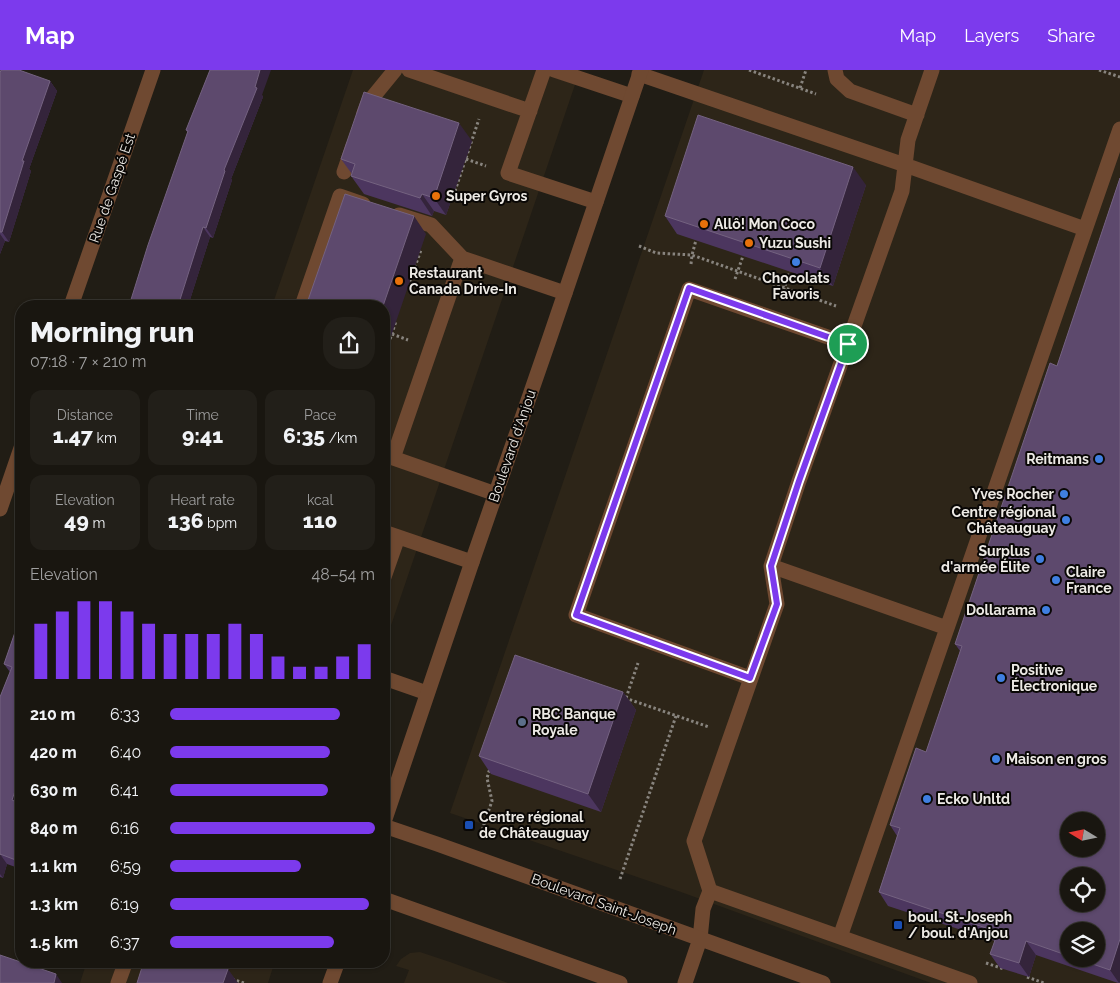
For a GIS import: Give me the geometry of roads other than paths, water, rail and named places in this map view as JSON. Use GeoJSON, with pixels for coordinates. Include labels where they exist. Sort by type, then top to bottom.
{"type":"FeatureCollection","features":[{"type":"Feature","properties":{"kind":"street","name":"Rue de Gaspé Est"},"geometry":{"type":"LineString","coordinates":[[72,300],[153,70]]}},
{"type":"Feature","properties":{"kind":"street"},"geometry":{"type":"LineString","coordinates":[[344,172],[368,103],[395,70]]}},
{"type":"Feature","properties":{"kind":"street"},"geometry":{"type":"LineString","coordinates":[[409,70],[530,112]]}},
{"type":"Feature","properties":{"kind":"street"},"geometry":{"type":"LineString","coordinates":[[596,202],[508,173],[530,112],[554,70],[632,96]]}},
{"type":"Feature","properties":{"kind":"street"},"geometry":{"type":"LineString","coordinates":[[835,70],[837,79],[850,91],[917,114]]}},
{"type":"Feature","properties":{"kind":"street"},"geometry":{"type":"LineString","coordinates":[[685,983],[700,939],[704,909],[710,891],[694,841],[777,604],[771,566],[799,481],[902,191],[908,140],[932,70]]}},
{"type":"Feature","properties":{"kind":"street"},"geometry":{"type":"LineString","coordinates":[[640,72],[1085,229]]}},
{"type":"Feature","properties":{"kind":"street","name":"Boulevard d'Anjou"},"geometry":{"type":"LineString","coordinates":[[390,804],[640,72]]}},
{"type":"Feature","properties":{"kind":"street"},"geometry":{"type":"LineString","coordinates":[[840,937],[1120,129]]}},
{"type":"Feature","properties":{"kind":"street"},"geometry":{"type":"LineString","coordinates":[[304,300],[340,196],[430,225],[462,258],[565,293]]}},
{"type":"Feature","properties":{"kind":"street"},"geometry":{"type":"LineString","coordinates":[[390,455],[462,258]]}},
{"type":"Feature","properties":{"kind":"street"},"geometry":{"type":"LineString","coordinates":[[750,678],[576,615],[689,288],[848,344]]}},
{"type":"Feature","properties":{"kind":"street"},"geometry":{"type":"LineString","coordinates":[[390,458],[496,494]]}},
{"type":"Feature","properties":{"kind":"street"},"geometry":{"type":"LineString","coordinates":[[0,509],[15,465]]}},
{"type":"Feature","properties":{"kind":"street"},"geometry":{"type":"LineString","coordinates":[[391,534],[472,562]]}},
{"type":"Feature","properties":{"kind":"street"},"geometry":{"type":"LineString","coordinates":[[771,566],[947,628]]}},
{"type":"Feature","properties":{"kind":"street"},"geometry":{"type":"LineString","coordinates":[[390,680],[427,693]]}},
{"type":"Feature","properties":{"kind":"street","name":"Boulevard Saint-Joseph"},"geometry":{"type":"LineString","coordinates":[[390,828],[823,983]]}},
{"type":"Feature","properties":{"kind":"street"},"geometry":{"type":"LineString","coordinates":[[710,891],[970,983]]}},
{"type":"Feature","properties":{"kind":"street"},"geometry":{"type":"LineString","coordinates":[[390,901],[620,983]]}},
{"type":"Feature","properties":{"kind":"street"},"geometry":{"type":"LineString","coordinates":[[118,983],[123,968]]}},
{"type":"Feature","properties":{"kind":"street"},"geometry":{"type":"LineString","coordinates":[[330,983],[335,968]]}},
{"type":"Feature","properties":{"kind":"place","name":"Super Gyros"},"geometry":{"type":"Point","coordinates":[436,196]}},
{"type":"Feature","properties":{"kind":"place","name":"Allô! Mon Coco"},"geometry":{"type":"Point","coordinates":[704,224]}},
{"type":"Feature","properties":{"kind":"place","name":"Yuzu Sushi"},"geometry":{"type":"Point","coordinates":[749,243]}},
{"type":"Feature","properties":{"kind":"place","name":"Chocolats Favoris"},"geometry":{"type":"Point","coordinates":[796,262]}},
{"type":"Feature","properties":{"kind":"place","name":"Restaurant Canada Drive-In"},"geometry":{"type":"Point","coordinates":[399,281]}},
{"type":"Feature","properties":{"kind":"place","name":"Reitmans"},"geometry":{"type":"Point","coordinates":[1099,459]}},
{"type":"Feature","properties":{"kind":"place","name":"Yves Rocher"},"geometry":{"type":"Point","coordinates":[1064,494]}},
{"type":"Feature","properties":{"kind":"place","name":"Centre régional Châteauguay"},"geometry":{"type":"Point","coordinates":[1066,520]}},
{"type":"Feature","properties":{"kind":"place","name":"Surplus d'armée Élite"},"geometry":{"type":"Point","coordinates":[1040,559]}},
{"type":"Feature","properties":{"kind":"place","name":"Claire France"},"geometry":{"type":"Point","coordinates":[1056,580]}},
{"type":"Feature","properties":{"kind":"place","name":"Dollarama"},"geometry":{"type":"Point","coordinates":[1046,610]}},
{"type":"Feature","properties":{"kind":"place","name":"Positive Électronique"},"geometry":{"type":"Point","coordinates":[1001,678]}},
{"type":"Feature","properties":{"kind":"place","name":"RBC Banque Royale"},"geometry":{"type":"Point","coordinates":[522,722]}},
{"type":"Feature","properties":{"kind":"place","name":"Maison en gros"},"geometry":{"type":"Point","coordinates":[996,759]}},
{"type":"Feature","properties":{"kind":"place","name":"Ecko Unltd"},"geometry":{"type":"Point","coordinates":[927,799]}},
{"type":"Feature","properties":{"kind":"place","name":"Centre régional de Châteauguay"},"geometry":{"type":"Point","coordinates":[469,825]}},
{"type":"Feature","properties":{"kind":"place","name":"boul. St-Joseph / boul. d'Anjou"},"geometry":{"type":"Point","coordinates":[898,925]}}]}
